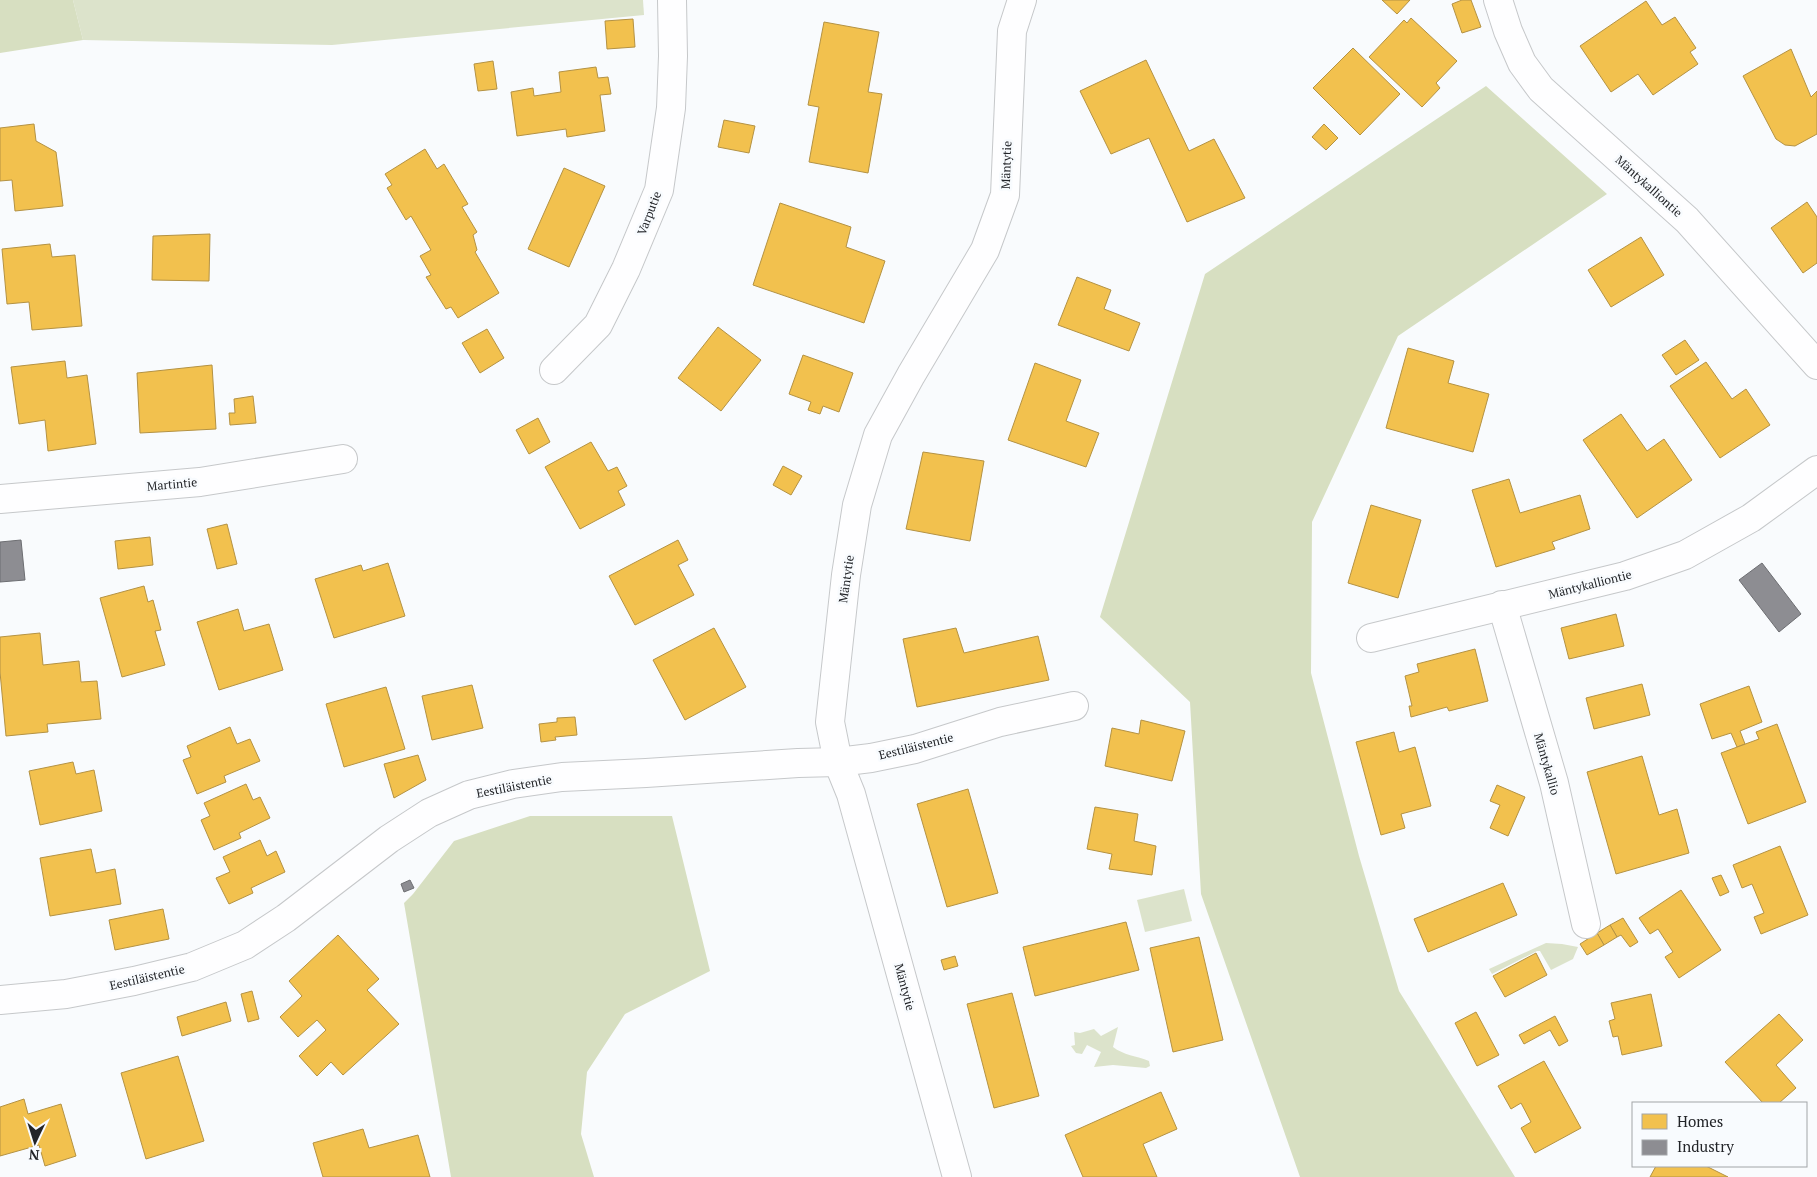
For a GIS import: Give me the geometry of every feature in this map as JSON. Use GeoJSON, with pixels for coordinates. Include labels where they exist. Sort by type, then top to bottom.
{"type":"FeatureCollection","features":[{"type":"Feature","properties":{"kind":"street","name":"Varputie"},"geometry":{"type":"LineString","coordinates":[[554,370],[598,325],[626,269],[659,190],[671,108],[673,56],[672,0]]}},
{"type":"Feature","properties":{"kind":"street","name":"Mäntytie"},"geometry":{"type":"LineString","coordinates":[[957,1177],[851,794],[838,762],[830,722],[846,575],[858,505],[878,436],[911,374],[985,250],[1005,195],[1012,31],[1022,0]]}},
{"type":"Feature","properties":{"kind":"street","name":"Mäntykalliontie"},"geometry":{"type":"LineString","coordinates":[[1498,0],[1508,31],[1522,63],[1541,89],[1687,220],[1817,365]]}},
{"type":"Feature","properties":{"kind":"street","name":"Martintie"},"geometry":{"type":"LineString","coordinates":[[0,499],[200,482],[343,459]]}},
{"type":"Feature","properties":{"kind":"street","name":"Mäntykalliontie"},"geometry":{"type":"LineString","coordinates":[[1371,638],[1625,576],[1685,555],[1715,540],[1751,518],[1817,470]]}},
{"type":"Feature","properties":{"kind":"street","name":"Mäntykallio"},"geometry":{"type":"LineString","coordinates":[[1502,606],[1554,783],[1586,924]]}},
{"type":"Feature","properties":{"kind":"street","name":"Eestiläistentie"},"geometry":{"type":"LineString","coordinates":[[0,1000],[66,994],[134,981],[192,967],[245,945],[286,918],[389,839],[429,813],[469,795],[513,784],[562,777],[838,762],[915,749],[1000,722],[1074,706]]}},
{"type":"Feature","properties":{"kind":"green space"},"geometry":{"type":"Polygon","coordinates":[[[0,0],[73,0],[83,40],[0,53],[0,0]]]}},
{"type":"Feature","properties":{"kind":"green space"},"geometry":{"type":"Polygon","coordinates":[[[73,0],[643,0],[644,15],[332,45],[83,40],[73,0]]]}},
{"type":"Feature","properties":{"kind":"green space"},"geometry":{"type":"Polygon","coordinates":[[[1486,86],[1607,194],[1398,336],[1312,522],[1311,673],[1359,856],[1399,991],[1515,1177],[1300,1177],[1201,894],[1190,702],[1100,617],[1205,274],[1486,86]]]}},
{"type":"Feature","properties":{"kind":"green space"},"geometry":{"type":"Polygon","coordinates":[[[530,816],[672,816],[710,971],[625,1014],[587,1072],[581,1134],[594,1177],[451,1177],[404,903],[454,841],[530,816]]]}},
{"type":"Feature","properties":{"kind":"green space"},"geometry":{"type":"Polygon","coordinates":[[[1184,889],[1192,921],[1145,932],[1137,900],[1184,889]]]}},
{"type":"Feature","properties":{"kind":"green space"},"geometry":{"type":"Polygon","coordinates":[[[1546,943],[1578,947],[1573,959],[1551,970],[1540,951],[1492,974],[1489,969],[1546,943]]]}},
{"type":"Feature","properties":{"kind":"green space"},"geometry":{"type":"Polygon","coordinates":[[[1118,1027],[1113,1047],[1126,1054],[1149,1061],[1150,1066],[1146,1068],[1113,1065],[1094,1067],[1101,1052],[1087,1045],[1082,1054],[1076,1053],[1071,1046],[1075,1045],[1074,1032],[1080,1033],[1094,1029],[1101,1036],[1118,1027]]]}},
{"type":"Feature","properties":{"kind":"building: Homes"},"geometry":{"type":"Polygon","coordinates":[[[1382,0],[1410,0],[1397,14],[1382,0]]]}},
{"type":"Feature","properties":{"kind":"building: Homes"},"geometry":{"type":"Polygon","coordinates":[[[1462,0],[1471,0],[1481,27],[1462,33],[1452,4],[1462,0]]]}},
{"type":"Feature","properties":{"kind":"building: Homes"},"geometry":{"type":"Polygon","coordinates":[[[1646,1],[1662,25],[1675,17],[1696,48],[1690,52],[1698,64],[1653,95],[1638,74],[1611,92],[1580,46],[1646,1]]]}},
{"type":"Feature","properties":{"kind":"building: Homes"},"geometry":{"type":"Polygon","coordinates":[[[1411,18],[1457,61],[1436,83],[1440,88],[1422,107],[1369,57],[1404,20],[1407,23],[1411,18]]]}},
{"type":"Feature","properties":{"kind":"building: Homes"},"geometry":{"type":"Polygon","coordinates":[[[633,19],[635,47],[607,49],[605,21],[633,19]]]}},
{"type":"Feature","properties":{"kind":"building: Homes"},"geometry":{"type":"Polygon","coordinates":[[[824,22],[879,32],[868,92],[882,94],[868,173],[809,162],[819,107],[808,105],[824,22]]]}},
{"type":"Feature","properties":{"kind":"building: Homes"},"geometry":{"type":"Polygon","coordinates":[[[1353,48],[1400,94],[1360,135],[1313,88],[1353,48]]]}},
{"type":"Feature","properties":{"kind":"building: Homes"},"geometry":{"type":"Polygon","coordinates":[[[1791,49],[1811,97],[1817,91],[1817,134],[1795,146],[1785,145],[1776,139],[1743,76],[1791,49]]]}},
{"type":"Feature","properties":{"kind":"building: Homes"},"geometry":{"type":"Polygon","coordinates":[[[1146,60],[1189,151],[1214,139],[1245,198],[1187,222],[1149,138],[1111,154],[1080,91],[1146,60]]]}},
{"type":"Feature","properties":{"kind":"building: Homes"},"geometry":{"type":"Polygon","coordinates":[[[493,61],[497,89],[478,91],[474,64],[493,61]]]}},
{"type":"Feature","properties":{"kind":"building: Homes"},"geometry":{"type":"Polygon","coordinates":[[[596,67],[598,78],[608,77],[611,94],[600,95],[605,131],[567,137],[566,129],[517,136],[511,92],[533,88],[534,96],[561,92],[559,72],[596,67]]]}},
{"type":"Feature","properties":{"kind":"building: Homes"},"geometry":{"type":"Polygon","coordinates":[[[724,120],[755,126],[749,153],[718,147],[724,120]]]}},
{"type":"Feature","properties":{"kind":"building: Homes"},"geometry":{"type":"Polygon","coordinates":[[[34,124],[36,141],[56,152],[63,206],[15,211],[12,180],[0,181],[0,128],[34,124]]]}},
{"type":"Feature","properties":{"kind":"building: Homes"},"geometry":{"type":"Polygon","coordinates":[[[1324,124],[1338,138],[1326,150],[1312,137],[1324,124]]]}},
{"type":"Feature","properties":{"kind":"building: Homes"},"geometry":{"type":"Polygon","coordinates":[[[425,149],[437,169],[444,164],[468,204],[462,207],[477,232],[473,235],[477,250],[475,252],[499,293],[458,318],[451,307],[446,309],[426,277],[431,275],[420,256],[431,250],[411,216],[406,220],[387,188],[392,185],[385,174],[425,149]]]}},
{"type":"Feature","properties":{"kind":"building: Homes"},"geometry":{"type":"Polygon","coordinates":[[[564,168],[605,186],[569,267],[528,249],[564,168]]]}},
{"type":"Feature","properties":{"kind":"building: Homes"},"geometry":{"type":"Polygon","coordinates":[[[1807,202],[1817,217],[1817,263],[1803,273],[1771,228],[1807,202]]]}},
{"type":"Feature","properties":{"kind":"building: Homes"},"geometry":{"type":"Polygon","coordinates":[[[780,203],[851,227],[846,247],[885,261],[864,323],[753,285],[780,203]]]}},
{"type":"Feature","properties":{"kind":"building: Homes"},"geometry":{"type":"Polygon","coordinates":[[[210,234],[209,281],[152,280],[153,236],[210,234]]]}},
{"type":"Feature","properties":{"kind":"building: Homes"},"geometry":{"type":"Polygon","coordinates":[[[1641,237],[1664,275],[1611,307],[1588,270],[1641,237]]]}},
{"type":"Feature","properties":{"kind":"building: Homes"},"geometry":{"type":"Polygon","coordinates":[[[50,244],[52,257],[75,255],[82,326],[32,330],[29,302],[7,304],[2,249],[50,244]]]}},
{"type":"Feature","properties":{"kind":"building: Homes"},"geometry":{"type":"Polygon","coordinates":[[[1077,277],[1111,290],[1104,309],[1140,323],[1129,351],[1058,325],[1077,277]]]}},
{"type":"Feature","properties":{"kind":"building: Homes"},"geometry":{"type":"Polygon","coordinates":[[[718,327],[761,360],[721,411],[678,378],[718,327]]]}},
{"type":"Feature","properties":{"kind":"building: Homes"},"geometry":{"type":"Polygon","coordinates":[[[487,329],[504,358],[480,373],[462,343],[487,329]]]}},
{"type":"Feature","properties":{"kind":"building: Homes"},"geometry":{"type":"Polygon","coordinates":[[[1685,340],[1699,360],[1676,375],[1662,355],[1685,340]]]}},
{"type":"Feature","properties":{"kind":"building: Homes"},"geometry":{"type":"Polygon","coordinates":[[[1408,348],[1454,361],[1448,383],[1489,394],[1473,452],[1386,428],[1408,348]]]}},
{"type":"Feature","properties":{"kind":"building: Homes"},"geometry":{"type":"Polygon","coordinates":[[[803,355],[853,373],[839,412],[823,406],[820,414],[808,410],[811,402],[789,394],[803,355]]]}},
{"type":"Feature","properties":{"kind":"building: Homes"},"geometry":{"type":"Polygon","coordinates":[[[65,361],[67,378],[87,375],[96,444],[48,451],[45,420],[19,424],[11,367],[65,361]]]}},
{"type":"Feature","properties":{"kind":"building: Homes"},"geometry":{"type":"Polygon","coordinates":[[[1706,362],[1732,399],[1746,389],[1770,425],[1720,458],[1670,386],[1706,362]]]}},
{"type":"Feature","properties":{"kind":"building: Homes"},"geometry":{"type":"Polygon","coordinates":[[[1035,363],[1081,380],[1066,421],[1099,433],[1086,467],[1008,440],[1035,363]]]}},
{"type":"Feature","properties":{"kind":"building: Homes"},"geometry":{"type":"Polygon","coordinates":[[[212,365],[216,429],[140,433],[137,373],[212,365]]]}},
{"type":"Feature","properties":{"kind":"building: Homes"},"geometry":{"type":"Polygon","coordinates":[[[253,396],[256,423],[230,425],[229,413],[235,413],[234,399],[253,396]]]}},
{"type":"Feature","properties":{"kind":"building: Homes"},"geometry":{"type":"Polygon","coordinates":[[[1621,414],[1647,451],[1664,439],[1692,480],[1637,518],[1583,440],[1621,414]]]}},
{"type":"Feature","properties":{"kind":"building: Homes"},"geometry":{"type":"Polygon","coordinates":[[[538,418],[550,442],[529,454],[516,430],[538,418]]]}},
{"type":"Feature","properties":{"kind":"building: Homes"},"geometry":{"type":"Polygon","coordinates":[[[591,442],[608,471],[617,467],[627,486],[618,491],[625,505],[580,529],[545,467],[591,442]]]}},
{"type":"Feature","properties":{"kind":"building: Homes"},"geometry":{"type":"Polygon","coordinates":[[[923,452],[984,461],[970,541],[906,529],[923,452]]]}},
{"type":"Feature","properties":{"kind":"building: Homes"},"geometry":{"type":"Polygon","coordinates":[[[783,466],[802,476],[791,495],[773,485],[783,466]]]}},
{"type":"Feature","properties":{"kind":"building: Homes"},"geometry":{"type":"Polygon","coordinates":[[[1509,479],[1520,513],[1580,495],[1590,529],[1552,542],[1555,549],[1496,567],[1472,490],[1509,479]]]}},
{"type":"Feature","properties":{"kind":"building: Homes"},"geometry":{"type":"Polygon","coordinates":[[[1371,505],[1421,520],[1398,598],[1348,583],[1371,505]]]}},
{"type":"Feature","properties":{"kind":"building: Homes"},"geometry":{"type":"Polygon","coordinates":[[[227,524],[237,564],[217,569],[207,529],[227,524]]]}},
{"type":"Feature","properties":{"kind":"building: Homes"},"geometry":{"type":"Polygon","coordinates":[[[150,537],[153,565],[118,569],[115,541],[150,537]]]}},
{"type":"Feature","properties":{"kind":"building: Homes"},"geometry":{"type":"Polygon","coordinates":[[[678,540],[688,560],[678,565],[694,595],[635,625],[609,576],[678,540]]]}},
{"type":"Feature","properties":{"kind":"building: Homes"},"geometry":{"type":"Polygon","coordinates":[[[388,563],[405,616],[334,638],[315,579],[361,565],[363,571],[388,563]]]}},
{"type":"Feature","properties":{"kind":"building: Homes"},"geometry":{"type":"Polygon","coordinates":[[[144,586],[148,602],[153,600],[161,630],[155,631],[165,665],[122,677],[100,598],[144,586]]]}},
{"type":"Feature","properties":{"kind":"building: Homes"},"geometry":{"type":"Polygon","coordinates":[[[238,609],[244,631],[269,624],[283,670],[219,690],[197,622],[238,609]]]}},
{"type":"Feature","properties":{"kind":"building: Homes"},"geometry":{"type":"Polygon","coordinates":[[[1616,614],[1624,646],[1569,659],[1561,628],[1616,614]]]}},
{"type":"Feature","properties":{"kind":"building: Homes"},"geometry":{"type":"Polygon","coordinates":[[[714,628],[746,687],[685,720],[653,660],[714,628]]]}},
{"type":"Feature","properties":{"kind":"building: Homes"},"geometry":{"type":"Polygon","coordinates":[[[956,628],[964,653],[1038,636],[1049,680],[917,707],[903,639],[956,628]]]}},
{"type":"Feature","properties":{"kind":"building: Homes"},"geometry":{"type":"Polygon","coordinates":[[[40,633],[43,665],[79,661],[81,682],[97,681],[101,719],[47,724],[48,732],[6,736],[0,672],[0,637],[40,633]]]}},
{"type":"Feature","properties":{"kind":"building: Homes"},"geometry":{"type":"Polygon","coordinates":[[[1475,649],[1488,701],[1449,711],[1447,707],[1411,717],[1409,706],[1412,706],[1405,676],[1419,672],[1417,664],[1475,649]]]}},
{"type":"Feature","properties":{"kind":"building: Homes"},"geometry":{"type":"Polygon","coordinates":[[[1642,684],[1650,715],[1594,729],[1586,698],[1642,684]]]}},
{"type":"Feature","properties":{"kind":"building: Homes"},"geometry":{"type":"Polygon","coordinates":[[[472,685],[483,728],[432,740],[422,696],[472,685]]]}},
{"type":"Feature","properties":{"kind":"building: Homes"},"geometry":{"type":"Polygon","coordinates":[[[1749,686],[1762,722],[1740,731],[1745,744],[1737,747],[1731,733],[1712,739],[1700,704],[1749,686]]]}},
{"type":"Feature","properties":{"kind":"building: Homes"},"geometry":{"type":"Polygon","coordinates":[[[386,687],[405,749],[344,767],[326,704],[386,687]]]}},
{"type":"Feature","properties":{"kind":"building: Homes"},"geometry":{"type":"Polygon","coordinates":[[[575,717],[577,735],[555,737],[556,740],[541,742],[539,724],[557,722],[557,718],[575,717]]]}},
{"type":"Feature","properties":{"kind":"building: Homes"},"geometry":{"type":"Polygon","coordinates":[[[1141,720],[1185,731],[1172,781],[1105,766],[1112,728],[1139,734],[1141,720]]]}},
{"type":"Feature","properties":{"kind":"building: Homes"},"geometry":{"type":"Polygon","coordinates":[[[1777,724],[1806,802],[1748,824],[1721,753],[1759,739],[1756,732],[1777,724]]]}},
{"type":"Feature","properties":{"kind":"building: Homes"},"geometry":{"type":"Polygon","coordinates":[[[230,727],[237,744],[250,739],[260,761],[224,776],[226,782],[197,794],[183,760],[191,757],[187,746],[230,727]]]}},
{"type":"Feature","properties":{"kind":"building: Homes"},"geometry":{"type":"Polygon","coordinates":[[[1394,732],[1399,752],[1415,747],[1431,806],[1401,814],[1405,828],[1381,835],[1356,742],[1394,732]]]}},
{"type":"Feature","properties":{"kind":"building: Homes"},"geometry":{"type":"Polygon","coordinates":[[[418,755],[426,780],[394,798],[384,764],[418,755]]]}},
{"type":"Feature","properties":{"kind":"building: Homes"},"geometry":{"type":"Polygon","coordinates":[[[1642,756],[1659,815],[1677,809],[1689,853],[1616,874],[1587,772],[1642,756]]]}},
{"type":"Feature","properties":{"kind":"building: Homes"},"geometry":{"type":"Polygon","coordinates":[[[73,762],[76,774],[94,770],[102,811],[40,825],[29,771],[73,762]]]}},
{"type":"Feature","properties":{"kind":"building: Homes"},"geometry":{"type":"Polygon","coordinates":[[[246,784],[253,800],[260,797],[270,818],[239,833],[241,838],[214,850],[201,820],[210,816],[204,803],[246,784]]]}},
{"type":"Feature","properties":{"kind":"building: Homes"},"geometry":{"type":"Polygon","coordinates":[[[1497,785],[1525,797],[1508,836],[1490,828],[1500,805],[1490,801],[1497,785]]]}},
{"type":"Feature","properties":{"kind":"building: Homes"},"geometry":{"type":"Polygon","coordinates":[[[968,789],[998,893],[947,907],[917,804],[968,789]]]}},
{"type":"Feature","properties":{"kind":"building: Homes"},"geometry":{"type":"Polygon","coordinates":[[[1095,807],[1138,814],[1134,841],[1156,846],[1152,875],[1109,869],[1112,854],[1087,849],[1095,807]]]}},
{"type":"Feature","properties":{"kind":"building: Homes"},"geometry":{"type":"Polygon","coordinates":[[[260,840],[267,856],[276,851],[285,872],[251,888],[253,893],[229,904],[216,878],[230,872],[223,857],[260,840]]]}},
{"type":"Feature","properties":{"kind":"building: Homes"},"geometry":{"type":"Polygon","coordinates":[[[1780,846],[1808,915],[1761,934],[1754,917],[1764,913],[1752,884],[1742,888],[1733,865],[1780,846]]]}},
{"type":"Feature","properties":{"kind":"building: Homes"},"geometry":{"type":"Polygon","coordinates":[[[91,849],[96,873],[115,869],[121,904],[50,916],[40,858],[91,849]]]}},
{"type":"Feature","properties":{"kind":"building: Homes"},"geometry":{"type":"Polygon","coordinates":[[[1721,875],[1729,892],[1720,896],[1712,878],[1721,875]]]}},
{"type":"Feature","properties":{"kind":"building: Homes"},"geometry":{"type":"Polygon","coordinates":[[[1503,883],[1517,915],[1428,952],[1414,919],[1503,883]]]}},
{"type":"Feature","properties":{"kind":"building: Homes"},"geometry":{"type":"Polygon","coordinates":[[[1681,890],[1721,950],[1679,978],[1665,957],[1673,952],[1658,929],[1650,934],[1639,918],[1681,890]]]}},
{"type":"Feature","properties":{"kind":"building: Homes"},"geometry":{"type":"Polygon","coordinates":[[[163,909],[169,939],[115,950],[109,920],[163,909]]]}},
{"type":"Feature","properties":{"kind":"building: Homes"},"geometry":{"type":"Polygon","coordinates":[[[1623,918],[1638,942],[1630,947],[1621,935],[1617,937],[1610,925],[1623,918]]]}},
{"type":"Feature","properties":{"kind":"building: Homes"},"geometry":{"type":"Polygon","coordinates":[[[1126,922],[1139,970],[1035,996],[1023,947],[1126,922]]]}},
{"type":"Feature","properties":{"kind":"building: Homes"},"geometry":{"type":"Polygon","coordinates":[[[1610,925],[1617,937],[1604,945],[1597,933],[1610,925]]]}},
{"type":"Feature","properties":{"kind":"building: Homes"},"geometry":{"type":"Polygon","coordinates":[[[1597,933],[1604,945],[1587,955],[1580,944],[1597,933]]]}},
{"type":"Feature","properties":{"kind":"building: Homes"},"geometry":{"type":"Polygon","coordinates":[[[338,935],[379,979],[367,990],[399,1024],[343,1075],[331,1062],[317,1076],[299,1056],[326,1030],[317,1020],[298,1037],[280,1017],[302,996],[289,981],[338,935]]]}},
{"type":"Feature","properties":{"kind":"building: Homes"},"geometry":{"type":"Polygon","coordinates":[[[1199,937],[1223,1040],[1173,1052],[1150,948],[1199,937]]]}},
{"type":"Feature","properties":{"kind":"building: Homes"},"geometry":{"type":"Polygon","coordinates":[[[1536,953],[1547,975],[1505,997],[1493,976],[1536,953]]]}},
{"type":"Feature","properties":{"kind":"building: Homes"},"geometry":{"type":"Polygon","coordinates":[[[955,956],[958,966],[944,970],[941,960],[955,956]]]}},
{"type":"Feature","properties":{"kind":"building: Homes"},"geometry":{"type":"Polygon","coordinates":[[[252,991],[259,1019],[248,1022],[241,994],[252,991]]]}},
{"type":"Feature","properties":{"kind":"building: Homes"},"geometry":{"type":"Polygon","coordinates":[[[1012,993],[1039,1096],[994,1108],[967,1004],[1012,993]]]}},
{"type":"Feature","properties":{"kind":"building: Homes"},"geometry":{"type":"Polygon","coordinates":[[[1651,994],[1662,1046],[1622,1055],[1618,1036],[1613,1037],[1609,1021],[1615,1019],[1611,1003],[1651,994]]]}},
{"type":"Feature","properties":{"kind":"building: Homes"},"geometry":{"type":"Polygon","coordinates":[[[226,1002],[231,1021],[182,1036],[177,1017],[226,1002]]]}},
{"type":"Feature","properties":{"kind":"building: Homes"},"geometry":{"type":"Polygon","coordinates":[[[1476,1012],[1499,1055],[1477,1066],[1455,1023],[1476,1012]]]}},
{"type":"Feature","properties":{"kind":"building: Homes"},"geometry":{"type":"Polygon","coordinates":[[[1779,1014],[1803,1040],[1776,1065],[1796,1088],[1780,1102],[1762,1102],[1725,1062],[1779,1014]]]}},
{"type":"Feature","properties":{"kind":"building: Homes"},"geometry":{"type":"Polygon","coordinates":[[[1555,1016],[1568,1041],[1559,1046],[1550,1030],[1524,1044],[1519,1035],[1555,1016]]]}},
{"type":"Feature","properties":{"kind":"building: Homes"},"geometry":{"type":"Polygon","coordinates":[[[178,1056],[204,1141],[146,1159],[121,1073],[178,1056]]]}},
{"type":"Feature","properties":{"kind":"building: Homes"},"geometry":{"type":"Polygon","coordinates":[[[1544,1061],[1581,1128],[1535,1153],[1521,1128],[1531,1122],[1521,1103],[1511,1109],[1498,1086],[1544,1061]]]}},
{"type":"Feature","properties":{"kind":"building: Homes"},"geometry":{"type":"Polygon","coordinates":[[[1161,1092],[1177,1129],[1143,1144],[1157,1177],[1083,1177],[1065,1135],[1161,1092]]]}},
{"type":"Feature","properties":{"kind":"building: Homes"},"geometry":{"type":"Polygon","coordinates":[[[24,1099],[28,1114],[61,1104],[76,1156],[45,1166],[39,1145],[0,1156],[0,1107],[24,1099]]]}},
{"type":"Feature","properties":{"kind":"building: Homes"},"geometry":{"type":"Polygon","coordinates":[[[363,1129],[369,1148],[418,1135],[430,1177],[323,1177],[313,1143],[363,1129]]]}},
{"type":"Feature","properties":{"kind":"building: Homes"},"geometry":{"type":"Polygon","coordinates":[[[1655,1167],[1708,1167],[1728,1177],[1650,1177],[1655,1167]]]}},
{"type":"Feature","properties":{"kind":"building: Industry"},"geometry":{"type":"Polygon","coordinates":[[[21,540],[25,580],[0,582],[0,542],[21,540]]]}},
{"type":"Feature","properties":{"kind":"building: Industry"},"geometry":{"type":"Polygon","coordinates":[[[1762,563],[1801,614],[1779,632],[1739,580],[1762,563]]]}},
{"type":"Feature","properties":{"kind":"building: Industry"},"geometry":{"type":"Polygon","coordinates":[[[410,880],[414,888],[404,892],[401,884],[410,880]]]}}]}
